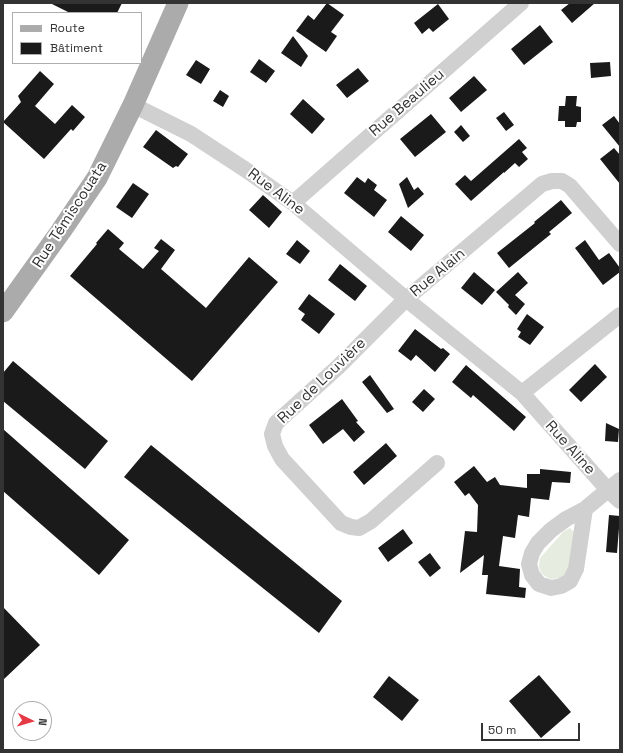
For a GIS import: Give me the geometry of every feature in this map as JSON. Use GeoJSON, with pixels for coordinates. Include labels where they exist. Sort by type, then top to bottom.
{"type":"FeatureCollection","features":[{"type":"Feature","properties":{"kind":"main road","name":"Rue Témiscouata"},"geometry":{"type":"LineString","coordinates":[[3,312],[97,178],[178,3]]}},
{"type":"Feature","properties":{"kind":"street","name":"Rue Beaulieu"},"geometry":{"type":"LineString","coordinates":[[292,202],[521,3]]}},
{"type":"Feature","properties":{"kind":"street","name":"Rue Aline"},"geometry":{"type":"LineString","coordinates":[[132,105],[191,134],[292,202],[406,300]]}},
{"type":"Feature","properties":{"kind":"street","name":"Rue Alain"},"geometry":{"type":"LineString","coordinates":[[522,393],[406,300],[542,184],[552,181],[562,181],[570,186],[620,244]]}},
{"type":"Feature","properties":{"kind":"street","name":"Rue de Louvière"},"geometry":{"type":"LineString","coordinates":[[406,300],[338,367],[276,423],[272,434],[275,446],[282,459],[341,523],[351,527],[359,528],[371,522],[437,463]]}},
{"type":"Feature","properties":{"kind":"street"},"geometry":{"type":"LineString","coordinates":[[522,393],[620,315]]}},
{"type":"Feature","properties":{"kind":"street","name":"Rue Aline"},"geometry":{"type":"LineString","coordinates":[[522,393],[614,486],[620,501]]}},
{"type":"Feature","properties":{"kind":"street"},"geometry":{"type":"LineString","coordinates":[[585,509],[576,569],[570,581],[561,586],[551,588],[539,584],[532,575],[529,564],[535,548],[551,530],[566,519],[585,509],[614,486]]}},
{"type":"Feature","properties":{"kind":"shaded area"},"geometry":{"type":"Polygon","coordinates":[[[570,528],[574,532],[569,569],[564,576],[550,579],[541,573],[539,567],[540,558],[564,531],[570,528]]]}},
{"type":"Feature","properties":{"kind":"building"},"geometry":{"type":"Polygon","coordinates":[[[50,3],[122,3],[118,12],[68,12],[50,3]]]}},
{"type":"Feature","properties":{"kind":"building"},"geometry":{"type":"Polygon","coordinates":[[[327,3],[344,15],[331,32],[337,36],[326,52],[296,31],[308,15],[314,20],[327,3]]]}},
{"type":"Feature","properties":{"kind":"building"},"geometry":{"type":"Polygon","coordinates":[[[570,3],[595,3],[572,23],[561,10],[570,3]]]}},
{"type":"Feature","properties":{"kind":"building"},"geometry":{"type":"Polygon","coordinates":[[[438,4],[449,19],[433,32],[429,28],[422,34],[414,23],[438,4]]]}},
{"type":"Feature","properties":{"kind":"building"},"geometry":{"type":"Polygon","coordinates":[[[540,25],[553,42],[524,65],[511,49],[540,25]]]}},
{"type":"Feature","properties":{"kind":"building"},"geometry":{"type":"Polygon","coordinates":[[[293,36],[308,56],[301,67],[281,53],[293,36]]]}},
{"type":"Feature","properties":{"kind":"building"},"geometry":{"type":"Polygon","coordinates":[[[259,59],[275,71],[266,83],[250,72],[259,59]]]}},
{"type":"Feature","properties":{"kind":"building"},"geometry":{"type":"Polygon","coordinates":[[[196,60],[210,69],[201,84],[186,75],[196,60]]]}},
{"type":"Feature","properties":{"kind":"building"},"geometry":{"type":"Polygon","coordinates":[[[610,62],[611,76],[591,78],[590,63],[610,62]]]}},
{"type":"Feature","properties":{"kind":"building"},"geometry":{"type":"Polygon","coordinates":[[[358,68],[369,81],[347,98],[336,85],[358,68]]]}},
{"type":"Feature","properties":{"kind":"building"},"geometry":{"type":"Polygon","coordinates":[[[40,71],[54,84],[35,106],[55,124],[72,105],[85,117],[73,131],[71,129],[44,159],[3,122],[21,102],[18,96],[40,71]]]}},
{"type":"Feature","properties":{"kind":"building"},"geometry":{"type":"Polygon","coordinates":[[[474,76],[487,90],[461,112],[449,98],[474,76]]]}},
{"type":"Feature","properties":{"kind":"building"},"geometry":{"type":"Polygon","coordinates":[[[220,90],[229,96],[223,107],[213,101],[220,90]]]}},
{"type":"Feature","properties":{"kind":"building"},"geometry":{"type":"Polygon","coordinates":[[[566,96],[577,96],[576,106],[581,107],[581,122],[577,122],[576,127],[565,127],[565,121],[558,121],[559,106],[565,106],[566,96]]]}},
{"type":"Feature","properties":{"kind":"building"},"geometry":{"type":"Polygon","coordinates":[[[303,99],[325,119],[312,134],[290,114],[303,99]]]}},
{"type":"Feature","properties":{"kind":"building"},"geometry":{"type":"Polygon","coordinates":[[[504,112],[514,125],[506,131],[496,118],[504,112]]]}},
{"type":"Feature","properties":{"kind":"building"},"geometry":{"type":"Polygon","coordinates":[[[431,114],[446,132],[415,157],[400,139],[431,114]]]}},
{"type":"Feature","properties":{"kind":"building"},"geometry":{"type":"Polygon","coordinates":[[[614,116],[620,124],[620,147],[602,125],[614,116]]]}},
{"type":"Feature","properties":{"kind":"building"},"geometry":{"type":"Polygon","coordinates":[[[461,125],[470,136],[463,142],[454,132],[461,125]]]}},
{"type":"Feature","properties":{"kind":"building"},"geometry":{"type":"Polygon","coordinates":[[[156,130],[188,154],[178,167],[176,166],[173,168],[143,147],[156,130]]]}},
{"type":"Feature","properties":{"kind":"building"},"geometry":{"type":"Polygon","coordinates":[[[519,139],[527,148],[522,152],[528,159],[519,167],[515,163],[471,201],[455,184],[465,175],[471,181],[519,139]]]}},
{"type":"Feature","properties":{"kind":"building"},"geometry":{"type":"Polygon","coordinates":[[[614,148],[620,155],[620,184],[600,159],[614,148]]]}},
{"type":"Feature","properties":{"kind":"building"},"geometry":{"type":"Polygon","coordinates":[[[357,177],[365,183],[368,178],[377,185],[374,190],[387,200],[374,217],[344,193],[357,177]]]}},
{"type":"Feature","properties":{"kind":"building"},"geometry":{"type":"Polygon","coordinates":[[[407,177],[414,190],[418,187],[424,194],[408,208],[399,184],[407,177]]]}},
{"type":"Feature","properties":{"kind":"building"},"geometry":{"type":"Polygon","coordinates":[[[133,183],[149,194],[132,218],[116,207],[133,183]]]}},
{"type":"Feature","properties":{"kind":"building"},"geometry":{"type":"Polygon","coordinates":[[[263,195],[282,212],[269,228],[249,210],[263,195]]]}},
{"type":"Feature","properties":{"kind":"building"},"geometry":{"type":"Polygon","coordinates":[[[561,200],[572,213],[549,232],[551,234],[509,268],[497,253],[561,200]]]}},
{"type":"Feature","properties":{"kind":"building"},"geometry":{"type":"Polygon","coordinates":[[[401,216],[424,235],[411,251],[388,232],[401,216]]]}},
{"type":"Feature","properties":{"kind":"building"},"geometry":{"type":"Polygon","coordinates":[[[108,229],[124,243],[119,249],[143,269],[159,251],[154,248],[161,239],[175,250],[161,269],[206,308],[249,257],[278,282],[192,381],[70,276],[108,229]]]}},
{"type":"Feature","properties":{"kind":"building"},"geometry":{"type":"Polygon","coordinates":[[[297,240],[310,251],[300,264],[286,254],[297,240]]]}},
{"type":"Feature","properties":{"kind":"building"},"geometry":{"type":"Polygon","coordinates":[[[585,240],[599,260],[609,253],[620,268],[620,272],[603,285],[575,248],[585,240]]]}},
{"type":"Feature","properties":{"kind":"building"},"geometry":{"type":"Polygon","coordinates":[[[340,264],[367,286],[355,301],[328,280],[340,264]]]}},
{"type":"Feature","properties":{"kind":"building"},"geometry":{"type":"Polygon","coordinates":[[[474,272],[495,290],[482,305],[461,288],[474,272]]]}},
{"type":"Feature","properties":{"kind":"building"},"geometry":{"type":"Polygon","coordinates":[[[518,272],[528,283],[515,295],[525,304],[516,315],[508,307],[509,305],[496,292],[518,272]]]}},
{"type":"Feature","properties":{"kind":"building"},"geometry":{"type":"Polygon","coordinates":[[[309,294],[335,314],[319,334],[301,320],[305,314],[298,309],[309,294]]]}},
{"type":"Feature","properties":{"kind":"building"},"geometry":{"type":"Polygon","coordinates":[[[527,314],[544,327],[530,345],[518,337],[521,332],[517,329],[527,314]]]}},
{"type":"Feature","properties":{"kind":"building"},"geometry":{"type":"Polygon","coordinates":[[[415,329],[450,354],[435,372],[416,355],[411,361],[398,351],[415,329]]]}},
{"type":"Feature","properties":{"kind":"building"},"geometry":{"type":"Polygon","coordinates":[[[13,361],[108,441],[85,469],[3,401],[3,373],[13,361]]]}},
{"type":"Feature","properties":{"kind":"building"},"geometry":{"type":"Polygon","coordinates":[[[595,364],[607,377],[581,402],[569,390],[595,364]]]}},
{"type":"Feature","properties":{"kind":"building"},"geometry":{"type":"Polygon","coordinates":[[[466,365],[526,417],[514,431],[473,395],[471,398],[452,382],[466,365]]]}},
{"type":"Feature","properties":{"kind":"building"},"geometry":{"type":"Polygon","coordinates":[[[370,375],[394,409],[387,413],[362,382],[370,375]]]}},
{"type":"Feature","properties":{"kind":"building"},"geometry":{"type":"Polygon","coordinates":[[[424,389],[435,399],[423,412],[412,402],[424,389]]]}},
{"type":"Feature","properties":{"kind":"building"},"geometry":{"type":"Polygon","coordinates":[[[342,399],[358,421],[356,422],[365,432],[354,442],[343,429],[323,444],[309,425],[342,399]]]}},
{"type":"Feature","properties":{"kind":"building"},"geometry":{"type":"Polygon","coordinates":[[[606,423],[619,429],[618,442],[605,441],[606,423]]]}},
{"type":"Feature","properties":{"kind":"building"},"geometry":{"type":"Polygon","coordinates":[[[3,429],[129,540],[99,575],[3,491],[3,429]]]}},
{"type":"Feature","properties":{"kind":"building"},"geometry":{"type":"Polygon","coordinates":[[[386,443],[397,456],[364,485],[353,472],[386,443]]]}},
{"type":"Feature","properties":{"kind":"building"},"geometry":{"type":"Polygon","coordinates":[[[151,445],[342,601],[319,633],[124,477],[151,445]]]}},
{"type":"Feature","properties":{"kind":"building"},"geometry":{"type":"Polygon","coordinates":[[[474,466],[487,482],[495,477],[500,485],[527,488],[527,474],[540,474],[540,469],[571,472],[570,483],[552,482],[549,500],[531,498],[529,517],[518,515],[515,538],[503,536],[499,566],[520,569],[519,587],[526,588],[525,598],[486,594],[488,575],[482,575],[484,555],[460,573],[465,531],[477,532],[478,505],[469,493],[465,496],[454,482],[474,466]]]}},
{"type":"Feature","properties":{"kind":"building"},"geometry":{"type":"Polygon","coordinates":[[[609,515],[620,516],[617,553],[606,552],[609,515]]]}},
{"type":"Feature","properties":{"kind":"building"},"geometry":{"type":"Polygon","coordinates":[[[403,529],[413,543],[388,562],[378,548],[403,529]]]}},
{"type":"Feature","properties":{"kind":"building"},"geometry":{"type":"Polygon","coordinates":[[[430,553],[441,568],[430,577],[418,562],[430,553]]]}},
{"type":"Feature","properties":{"kind":"building"},"geometry":{"type":"Polygon","coordinates":[[[3,607],[40,645],[3,680],[3,607]]]}},
{"type":"Feature","properties":{"kind":"building"},"geometry":{"type":"Polygon","coordinates":[[[539,675],[571,712],[541,738],[509,701],[539,675]]]}},
{"type":"Feature","properties":{"kind":"building"},"geometry":{"type":"Polygon","coordinates":[[[389,676],[419,700],[402,721],[373,697],[389,676]]]}}]}
